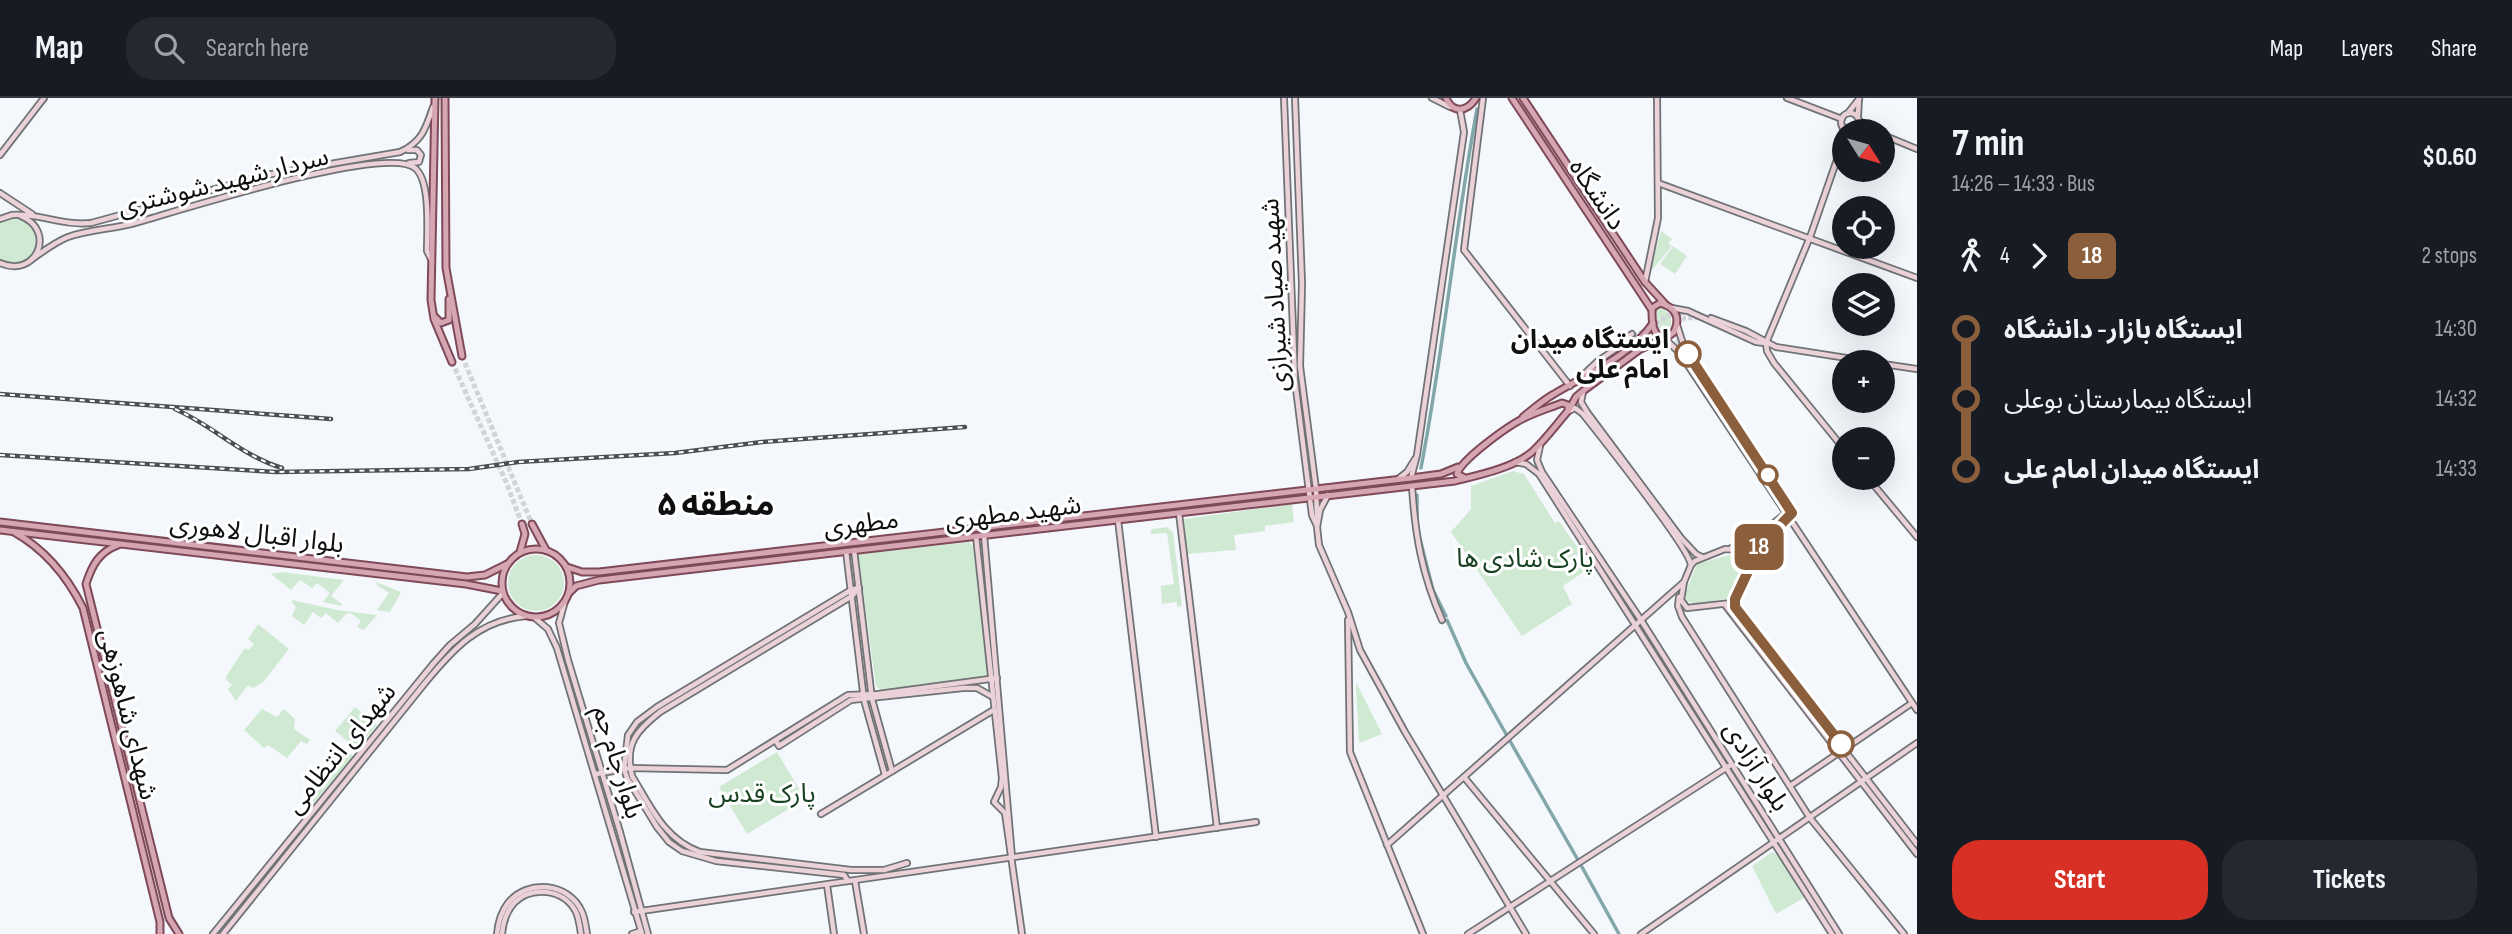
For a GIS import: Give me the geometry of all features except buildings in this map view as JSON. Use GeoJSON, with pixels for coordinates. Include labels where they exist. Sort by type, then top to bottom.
{"type":"FeatureCollection","features":[{"type":"Feature","properties":{"kind":"main road"},"geometry":{"type":"LineString","coordinates":[[433,315],[441,323],[449,320],[445,98]]}},
{"type":"Feature","properties":{"kind":"main road"},"geometry":{"type":"LineString","coordinates":[[1446,98],[1457,109],[1469,107],[1476,98]]}},
{"type":"Feature","properties":{"kind":"main road","name":"دانشگاه"},"geometry":{"type":"LineString","coordinates":[[1512,98],[1652,310]]}},
{"type":"Feature","properties":{"kind":"main road","name":"دانشگاه"},"geometry":{"type":"LineString","coordinates":[[1523,98],[1645,282],[1669,306]]}},
{"type":"Feature","properties":{"kind":"main road"},"geometry":{"type":"LineString","coordinates":[[435,99],[431,300],[433,315],[452,362]]}},
{"type":"Feature","properties":{"kind":"main road"},"geometry":{"type":"LineString","coordinates":[[447,279],[462,356]]}},
{"type":"Feature","properties":{"kind":"main road"},"geometry":{"type":"LineString","coordinates":[[1568,411],[1583,391],[1647,345],[1664,339],[1673,334],[1677,325],[1676,313],[1669,306],[1658,303],[1652,310],[1653,323],[1656,334],[1664,339]]}},
{"type":"Feature","properties":{"kind":"main road"},"geometry":{"type":"LineString","coordinates":[[1412,486],[1411,478],[1441,474],[1461,465],[1552,395],[1603,365],[1645,335],[1653,323]]}},
{"type":"Feature","properties":{"kind":"main road"},"geometry":{"type":"LineString","coordinates":[[1603,365],[1609,373]]}},
{"type":"Feature","properties":{"kind":"main road"},"geometry":{"type":"LineString","coordinates":[[1570,386],[1576,397]]}},
{"type":"Feature","properties":{"kind":"main road"},"geometry":{"type":"LineString","coordinates":[[1517,422],[1562,403],[1567,405],[1568,411]]}},
{"type":"Feature","properties":{"kind":"main road","name":"شهید مطهری"},"geometry":{"type":"LineString","coordinates":[[569,593],[584,582],[1465,478],[1525,456],[1541,443],[1568,411]]}},
{"type":"Feature","properties":{"kind":"main road"},"geometry":{"type":"LineString","coordinates":[[1461,465],[1457,474],[1465,478]]}},
{"type":"Feature","properties":{"kind":"main road","name":"مطهری"},"geometry":{"type":"LineString","coordinates":[[566,567],[582,572],[599,572],[1411,478]]}},
{"type":"Feature","properties":{"kind":"main road"},"geometry":{"type":"LineString","coordinates":[[1180,505],[1180,513]]}},
{"type":"Feature","properties":{"kind":"main road","name":"بلوار اقبال لاهوری"},"geometry":{"type":"LineString","coordinates":[[0,522],[467,577],[485,575],[507,565]]}},
{"type":"Feature","properties":{"kind":"main road"},"geometry":{"type":"LineString","coordinates":[[520,552],[538,548],[546,550],[555,554],[566,567],[569,593],[552,614],[535,618],[526,616],[510,607],[502,592],[503,573],[520,552],[525,534],[522,524]]}},
{"type":"Feature","properties":{"kind":"main road"},"geometry":{"type":"LineString","coordinates":[[532,524],[546,550]]}},
{"type":"Feature","properties":{"kind":"main road"},"geometry":{"type":"LineString","coordinates":[[0,530],[466,584],[502,592]]}},
{"type":"Feature","properties":{"kind":"main road","name":"شهدای شاهوزهی"},"geometry":{"type":"LineString","coordinates":[[11,531],[49,558],[62,572],[83,608],[160,922],[160,934]]}},
{"type":"Feature","properties":{"kind":"main road"},"geometry":{"type":"LineString","coordinates":[[850,543],[854,550]]}},
{"type":"Feature","properties":{"kind":"main road"},"geometry":{"type":"LineString","coordinates":[[846,551],[850,543]]}},
{"type":"Feature","properties":{"kind":"main road","name":"شهدای شاهوزهی"},"geometry":{"type":"LineString","coordinates":[[121,544],[100,554],[91,567],[86,583],[169,918],[179,934]]}},
{"type":"Feature","properties":{"kind":"street"},"geometry":{"type":"LineString","coordinates":[[0,155],[44,98]]}},
{"type":"Feature","properties":{"kind":"street","name":"شهید صیاد شیرازی"},"geometry":{"type":"LineString","coordinates":[[1284,98],[1295,381],[1308,490],[1314,497]]}},
{"type":"Feature","properties":{"kind":"street","name":"شهید صیاد شیرازی"},"geometry":{"type":"LineString","coordinates":[[1295,98],[1302,284],[1300,366],[1316,489],[1314,497]]}},
{"type":"Feature","properties":{"kind":"street"},"geometry":{"type":"LineString","coordinates":[[1411,478],[1417,456],[1464,132],[1457,109],[1432,98]]}},
{"type":"Feature","properties":{"kind":"street"},"geometry":{"type":"LineString","coordinates":[[1645,282],[1658,218],[1657,98]]}},
{"type":"Feature","properties":{"kind":"street"},"geometry":{"type":"LineString","coordinates":[[1787,98],[1842,119],[1859,98]]}},
{"type":"Feature","properties":{"kind":"street"},"geometry":{"type":"LineString","coordinates":[[1859,98],[1859,118]]}},
{"type":"Feature","properties":{"kind":"street"},"geometry":{"type":"LineString","coordinates":[[401,152],[418,142],[422,136],[435,99]]}},
{"type":"Feature","properties":{"kind":"street"},"geometry":{"type":"LineString","coordinates":[[1483,99],[1464,250],[1570,386]]}},
{"type":"Feature","properties":{"kind":"street"},"geometry":{"type":"LineString","coordinates":[[1848,113],[1854,113],[1859,118]]}},
{"type":"Feature","properties":{"kind":"street"},"geometry":{"type":"LineString","coordinates":[[1895,140],[1917,149]]}},
{"type":"Feature","properties":{"kind":"street"},"geometry":{"type":"LineString","coordinates":[[401,152],[416,150],[421,155],[419,162],[401,162]]}},
{"type":"Feature","properties":{"kind":"street","name":"سردار شهید شوشتری"},"geometry":{"type":"LineString","coordinates":[[0,219],[12,215],[36,215],[62,223],[91,223],[266,175],[401,152]]}},
{"type":"Feature","properties":{"kind":"street"},"geometry":{"type":"LineString","coordinates":[[401,162],[414,168],[424,182],[427,251],[432,261]]}},
{"type":"Feature","properties":{"kind":"street","name":"سردار شهید شوشتری"},"geometry":{"type":"LineString","coordinates":[[32,259],[68,237],[140,221],[237,192],[325,173],[401,162]]}},
{"type":"Feature","properties":{"kind":"street"},"geometry":{"type":"LineString","coordinates":[[1832,175],[1810,237],[1766,343],[1774,363],[1832,434]]}},
{"type":"Feature","properties":{"kind":"street"},"geometry":{"type":"LineString","coordinates":[[1658,183],[1917,278]]}},
{"type":"Feature","properties":{"kind":"street"},"geometry":{"type":"LineString","coordinates":[[0,193],[36,215]]}},
{"type":"Feature","properties":{"kind":"street"},"geometry":{"type":"LineString","coordinates":[[0,263],[20,266],[32,259],[39,248],[37,230],[24,217],[12,215]]}},
{"type":"Feature","properties":{"kind":"street"},"geometry":{"type":"LineString","coordinates":[[1669,306],[1685,310],[1756,342],[1832,357]]}},
{"type":"Feature","properties":{"kind":"street"},"geometry":{"type":"LineString","coordinates":[[1711,318],[1746,331],[1766,343]]}},
{"type":"Feature","properties":{"kind":"street"},"geometry":{"type":"LineString","coordinates":[[1677,325],[1684,347],[1792,513],[1765,539],[1749,567],[1735,599],[1737,614]]}},
{"type":"Feature","properties":{"kind":"street"},"geometry":{"type":"LineString","coordinates":[[1598,358],[1632,334]]}},
{"type":"Feature","properties":{"kind":"street"},"geometry":{"type":"LineString","coordinates":[[1664,339],[1679,352],[1917,710]]}},
{"type":"Feature","properties":{"kind":"street"},"geometry":{"type":"LineString","coordinates":[[1578,381],[1584,372],[1623,344]]}},
{"type":"Feature","properties":{"kind":"street"},"geometry":{"type":"LineString","coordinates":[[1895,366],[1917,369]]}},
{"type":"Feature","properties":{"kind":"street"},"geometry":{"type":"LineString","coordinates":[[1699,377],[1727,424]]}},
{"type":"Feature","properties":{"kind":"street"},"geometry":{"type":"LineString","coordinates":[[1583,391],[1581,402],[1690,558],[1678,606],[1685,621],[1810,818],[1904,934]]}},
{"type":"Feature","properties":{"kind":"street"},"geometry":{"type":"LineString","coordinates":[[1568,411],[1575,408],[1580,411],[1681,538],[1702,557]]}},
{"type":"Feature","properties":{"kind":"street","name":"بلوار آزادی"},"geometry":{"type":"LineString","coordinates":[[1541,443],[1537,460],[1542,472],[1641,620],[1839,934]]}},
{"type":"Feature","properties":{"kind":"street"},"geometry":{"type":"LineString","coordinates":[[1398,480],[1417,456]]}},
{"type":"Feature","properties":{"kind":"street","name":"بلوار آزادی"},"geometry":{"type":"LineString","coordinates":[[1515,461],[1526,464],[1539,474],[1730,765]]}},
{"type":"Feature","properties":{"kind":"street"},"geometry":{"type":"LineString","coordinates":[[1412,486],[1414,532],[1430,594],[1442,620]]}},
{"type":"Feature","properties":{"kind":"street"},"geometry":{"type":"LineString","coordinates":[[1878,490],[1917,537]]}},
{"type":"Feature","properties":{"kind":"street"},"geometry":{"type":"LineString","coordinates":[[1328,495],[1320,510],[1317,525],[1319,545],[1348,612],[1360,650],[1405,732],[1526,934]]}},
{"type":"Feature","properties":{"kind":"street"},"geometry":{"type":"LineString","coordinates":[[1314,497],[1312,515],[1317,525]]}},
{"type":"Feature","properties":{"kind":"street"},"geometry":{"type":"LineString","coordinates":[[1180,513],[1217,828]]}},
{"type":"Feature","properties":{"kind":"street"},"geometry":{"type":"LineString","coordinates":[[1690,565],[1702,557],[1753,540],[1788,516]]}},
{"type":"Feature","properties":{"kind":"street"},"geometry":{"type":"LineString","coordinates":[[1118,520],[1156,837]]}},
{"type":"Feature","properties":{"kind":"street"},"geometry":{"type":"LineString","coordinates":[[984,535],[1002,778],[994,802],[1005,813],[1009,853],[1012,858]]}},
{"type":"Feature","properties":{"kind":"street"},"geometry":{"type":"LineString","coordinates":[[976,536],[1022,934]]}},
{"type":"Feature","properties":{"kind":"street"},"geometry":{"type":"LineString","coordinates":[[1729,548],[1742,552],[1749,567]]}},
{"type":"Feature","properties":{"kind":"street"},"geometry":{"type":"LineString","coordinates":[[854,550],[872,697],[892,771]]}},
{"type":"Feature","properties":{"kind":"street"},"geometry":{"type":"LineString","coordinates":[[846,551],[864,697],[885,775]]}},
{"type":"Feature","properties":{"kind":"street"},"geometry":{"type":"LineString","coordinates":[[1387,845],[1684,582]]}},
{"type":"Feature","properties":{"kind":"street"},"geometry":{"type":"LineString","coordinates":[[859,588],[660,712],[642,726],[634,737],[627,778],[657,827],[669,842],[682,851],[716,861],[844,875],[852,881],[864,934]]}},
{"type":"Feature","properties":{"kind":"street","name":"شهدای انتظامی"},"geometry":{"type":"LineString","coordinates":[[223,934],[267,874],[442,654],[475,624],[502,592]]}},
{"type":"Feature","properties":{"kind":"street"},"geometry":{"type":"LineString","coordinates":[[1681,592],[1681,604],[1690,609]]}},
{"type":"Feature","properties":{"kind":"street"},"geometry":{"type":"LineString","coordinates":[[1685,621],[1685,613],[1690,609],[1725,605],[1735,599]]}},
{"type":"Feature","properties":{"kind":"street","name":"بلوار جام جم"},"geometry":{"type":"LineString","coordinates":[[565,601],[559,623],[568,660],[603,772],[648,934]]}},
{"type":"Feature","properties":{"kind":"street"},"geometry":{"type":"LineString","coordinates":[[1725,605],[1737,614],[1917,854]]}},
{"type":"Feature","properties":{"kind":"street"},"geometry":{"type":"LineString","coordinates":[[1348,612],[1350,752],[1423,934]]}},
{"type":"Feature","properties":{"kind":"street","name":"شهدای انتظامی"},"geometry":{"type":"LineString","coordinates":[[422,681],[480,629],[499,620],[526,616]]}},
{"type":"Feature","properties":{"kind":"street","name":"بلوار جام جم"},"geometry":{"type":"LineString","coordinates":[[535,618],[548,629],[557,648],[641,933]]}},
{"type":"Feature","properties":{"kind":"street"},"geometry":{"type":"LineString","coordinates":[[857,640],[864,636]]}},
{"type":"Feature","properties":{"kind":"street"},"geometry":{"type":"LineString","coordinates":[[872,697],[994,678]]}},
{"type":"Feature","properties":{"kind":"street"},"geometry":{"type":"LineString","coordinates":[[596,774],[627,768],[727,770],[851,700],[864,697],[977,688],[994,698]]}},
{"type":"Feature","properties":{"kind":"street"},"geometry":{"type":"LineString","coordinates":[[1790,786],[1912,703]]}},
{"type":"Feature","properties":{"kind":"street"},"geometry":{"type":"LineString","coordinates":[[821,814],[992,711]]}},
{"type":"Feature","properties":{"kind":"street"},"geometry":{"type":"LineString","coordinates":[[1641,934],[1917,743]]}},
{"type":"Feature","properties":{"kind":"street"},"geometry":{"type":"LineString","coordinates":[[1468,934],[1730,765]]}},
{"type":"Feature","properties":{"kind":"street"},"geometry":{"type":"LineString","coordinates":[[627,768],[661,823],[685,846],[700,852],[851,870],[884,870],[907,863]]}},
{"type":"Feature","properties":{"kind":"street"},"geometry":{"type":"LineString","coordinates":[[1464,777],[1594,934]]}},
{"type":"Feature","properties":{"kind":"street"},"geometry":{"type":"LineString","coordinates":[[1863,779],[1917,844]]}},
{"type":"Feature","properties":{"kind":"street"},"geometry":{"type":"LineString","coordinates":[[634,912],[1256,822]]}},
{"type":"Feature","properties":{"kind":"street","name":"بلوار آزادی"},"geometry":{"type":"LineString","coordinates":[[1778,841],[1832,934]]}},
{"type":"Feature","properties":{"kind":"street","name":"شهدای انتظامی"},"geometry":{"type":"LineString","coordinates":[[213,934],[267,874]]}},
{"type":"Feature","properties":{"kind":"street"},"geometry":{"type":"LineString","coordinates":[[827,885],[834,934]]}},
{"type":"Feature","properties":{"kind":"street"},"geometry":{"type":"LineString","coordinates":[[499,934],[513,904],[531,893],[546,889],[573,903],[582,912],[587,934]]}},
{"type":"Feature","properties":{"kind":"street"},"geometry":{"type":"LineString","coordinates":[[573,903],[582,934]]}},
{"type":"Feature","properties":{"kind":"street"},"geometry":{"type":"LineString","coordinates":[[632,934],[641,933]]}},
{"type":"Feature","properties":{"kind":"green space"},"geometry":{"type":"Polygon","coordinates":[[[15,217],[31,225],[36,239],[32,253],[17,264],[0,260],[0,222],[15,217]]]}},
{"type":"Feature","properties":{"kind":"green space"},"geometry":{"type":"Polygon","coordinates":[[[1661,231],[1672,239],[1668,243],[1672,246],[1652,270],[1651,267],[1661,231]]]}},
{"type":"Feature","properties":{"kind":"green space"},"geometry":{"type":"Polygon","coordinates":[[[1673,246],[1687,256],[1675,274],[1660,264],[1673,246]]]}},
{"type":"Feature","properties":{"kind":"green space"},"geometry":{"type":"Polygon","coordinates":[[[1660,305],[1671,316],[1671,328],[1665,332],[1657,328],[1656,306],[1660,305]]]}},
{"type":"Feature","properties":{"kind":"green space","name":"پارک شادی ها"},"geometry":{"type":"Polygon","coordinates":[[[1513,471],[1524,474],[1555,523],[1559,521],[1591,567],[1563,586],[1572,604],[1522,636],[1451,532],[1471,509],[1471,486],[1513,471]]]}},
{"type":"Feature","properties":{"kind":"green space"},"geometry":{"type":"Polygon","coordinates":[[[1292,504],[1294,522],[1265,526],[1265,531],[1234,535],[1236,550],[1187,554],[1184,519],[1292,504]]]}},
{"type":"Feature","properties":{"kind":"green space"},"geometry":{"type":"Polygon","coordinates":[[[1167,527],[1173,532],[1182,606],[1177,607],[1177,602],[1162,604],[1161,586],[1174,584],[1167,533],[1150,534],[1152,529],[1167,527]]]}},
{"type":"Feature","properties":{"kind":"green space"},"geometry":{"type":"Polygon","coordinates":[[[969,542],[973,546],[988,677],[882,691],[876,686],[858,554],[969,542]]]}},
{"type":"Feature","properties":{"kind":"green space"},"geometry":{"type":"Polygon","coordinates":[[[1733,554],[1741,557],[1744,564],[1731,598],[1696,604],[1686,601],[1685,594],[1697,564],[1733,554]]]}},
{"type":"Feature","properties":{"kind":"green space"},"geometry":{"type":"Polygon","coordinates":[[[530,555],[542,555],[556,563],[564,577],[562,594],[556,603],[542,611],[530,611],[513,599],[508,589],[508,577],[520,560],[530,555]]]}},
{"type":"Feature","properties":{"kind":"green space"},"geometry":{"type":"Polygon","coordinates":[[[282,572],[344,580],[331,596],[342,604],[341,606],[323,602],[330,593],[317,583],[312,588],[300,580],[291,590],[271,574],[282,572]]]}},
{"type":"Feature","properties":{"kind":"green space"},"geometry":{"type":"Polygon","coordinates":[[[376,582],[401,592],[390,612],[377,610],[389,593],[376,582]]]}},
{"type":"Feature","properties":{"kind":"green space"},"geometry":{"type":"Polygon","coordinates":[[[292,600],[377,615],[364,630],[357,627],[361,621],[351,613],[346,614],[338,623],[326,613],[321,618],[313,612],[304,625],[292,616],[296,607],[292,600]]]}},
{"type":"Feature","properties":{"kind":"green space"},"geometry":{"type":"Polygon","coordinates":[[[258,624],[289,649],[263,682],[253,688],[248,685],[236,701],[228,689],[232,685],[226,679],[227,675],[245,648],[249,650],[254,644],[248,639],[258,624]]]}},
{"type":"Feature","properties":{"kind":"green space"},"geometry":{"type":"Polygon","coordinates":[[[1356,682],[1382,734],[1359,743],[1356,689],[1356,682]]]}},
{"type":"Feature","properties":{"kind":"green space"},"geometry":{"type":"Polygon","coordinates":[[[355,707],[377,725],[357,749],[335,731],[355,707]]]}},
{"type":"Feature","properties":{"kind":"green space"},"geometry":{"type":"Polygon","coordinates":[[[262,709],[277,717],[284,709],[295,719],[294,729],[310,740],[307,744],[301,741],[287,758],[268,745],[264,748],[244,730],[262,709]]]}},
{"type":"Feature","properties":{"kind":"green space","name":"پارک قدس"},"geometry":{"type":"Polygon","coordinates":[[[777,752],[805,799],[747,834],[719,787],[777,752]]]}},
{"type":"Feature","properties":{"kind":"green space"},"geometry":{"type":"Polygon","coordinates":[[[349,753],[353,756],[308,810],[304,807],[349,753]]]}},
{"type":"Feature","properties":{"kind":"green space"},"geometry":{"type":"Polygon","coordinates":[[[1772,852],[1779,856],[1804,898],[1776,914],[1752,866],[1772,852]]]}},
{"type":"Feature","properties":{"kind":"waterway"},"geometry":{"type":"LineString","coordinates":[[1421,468],[1477,109]]}},
{"type":"Feature","properties":{"kind":"waterway"},"geometry":{"type":"LineString","coordinates":[[1417,495],[1417,521]]}},
{"type":"Feature","properties":{"kind":"waterway"},"geometry":{"type":"LineString","coordinates":[[1420,539],[1433,590],[1446,616]]}},
{"type":"Feature","properties":{"kind":"waterway"},"geometry":{"type":"LineString","coordinates":[[1447,620],[1466,663],[1506,734]]}},
{"type":"Feature","properties":{"kind":"waterway"},"geometry":{"type":"LineString","coordinates":[[1510,741],[1578,860]]}},
{"type":"Feature","properties":{"kind":"waterway"},"geometry":{"type":"LineString","coordinates":[[1582,867],[1619,934]]}},
{"type":"Feature","properties":{"kind":"tunnel"},"geometry":{"type":"LineString","coordinates":[[1623,344],[1669,315],[1686,313]]}},
{"type":"Feature","properties":{"kind":"tunnel"},"geometry":{"type":"LineString","coordinates":[[1699,377],[1682,351],[1677,330],[1679,322],[1685,318],[1703,318]]}},
{"type":"Feature","properties":{"kind":"tunnel"},"geometry":{"type":"LineString","coordinates":[[462,356],[532,524]]}},
{"type":"Feature","properties":{"kind":"tunnel"},"geometry":{"type":"LineString","coordinates":[[452,362],[522,524]]}},
{"type":"Feature","properties":{"kind":"railway"},"geometry":{"type":"LineString","coordinates":[[0,394],[331,419]]}},
{"type":"Feature","properties":{"kind":"railway"},"geometry":{"type":"LineString","coordinates":[[175,409],[254,456],[282,468]]}},
{"type":"Feature","properties":{"kind":"railway"},"geometry":{"type":"LineString","coordinates":[[0,455],[276,472],[469,469],[518,462],[675,453],[762,442],[965,427]]}},
{"type":"Feature","properties":{"kind":"bus line","name":"18"},"geometry":{"type":"LineString","coordinates":[[1688,354],[1792,513],[1765,539],[1758,550],[1735,599],[1735,607],[1841,744]]}},
{"type":"Feature","properties":{"kind":"place","name":"ایستگاه میدان امام علی"},"geometry":{"type":"Point","coordinates":[1688,354]}},
{"type":"Feature","properties":{"kind":"district","name":"منطقه ۵"},"geometry":{"type":"Point","coordinates":[716,503]}}]}
